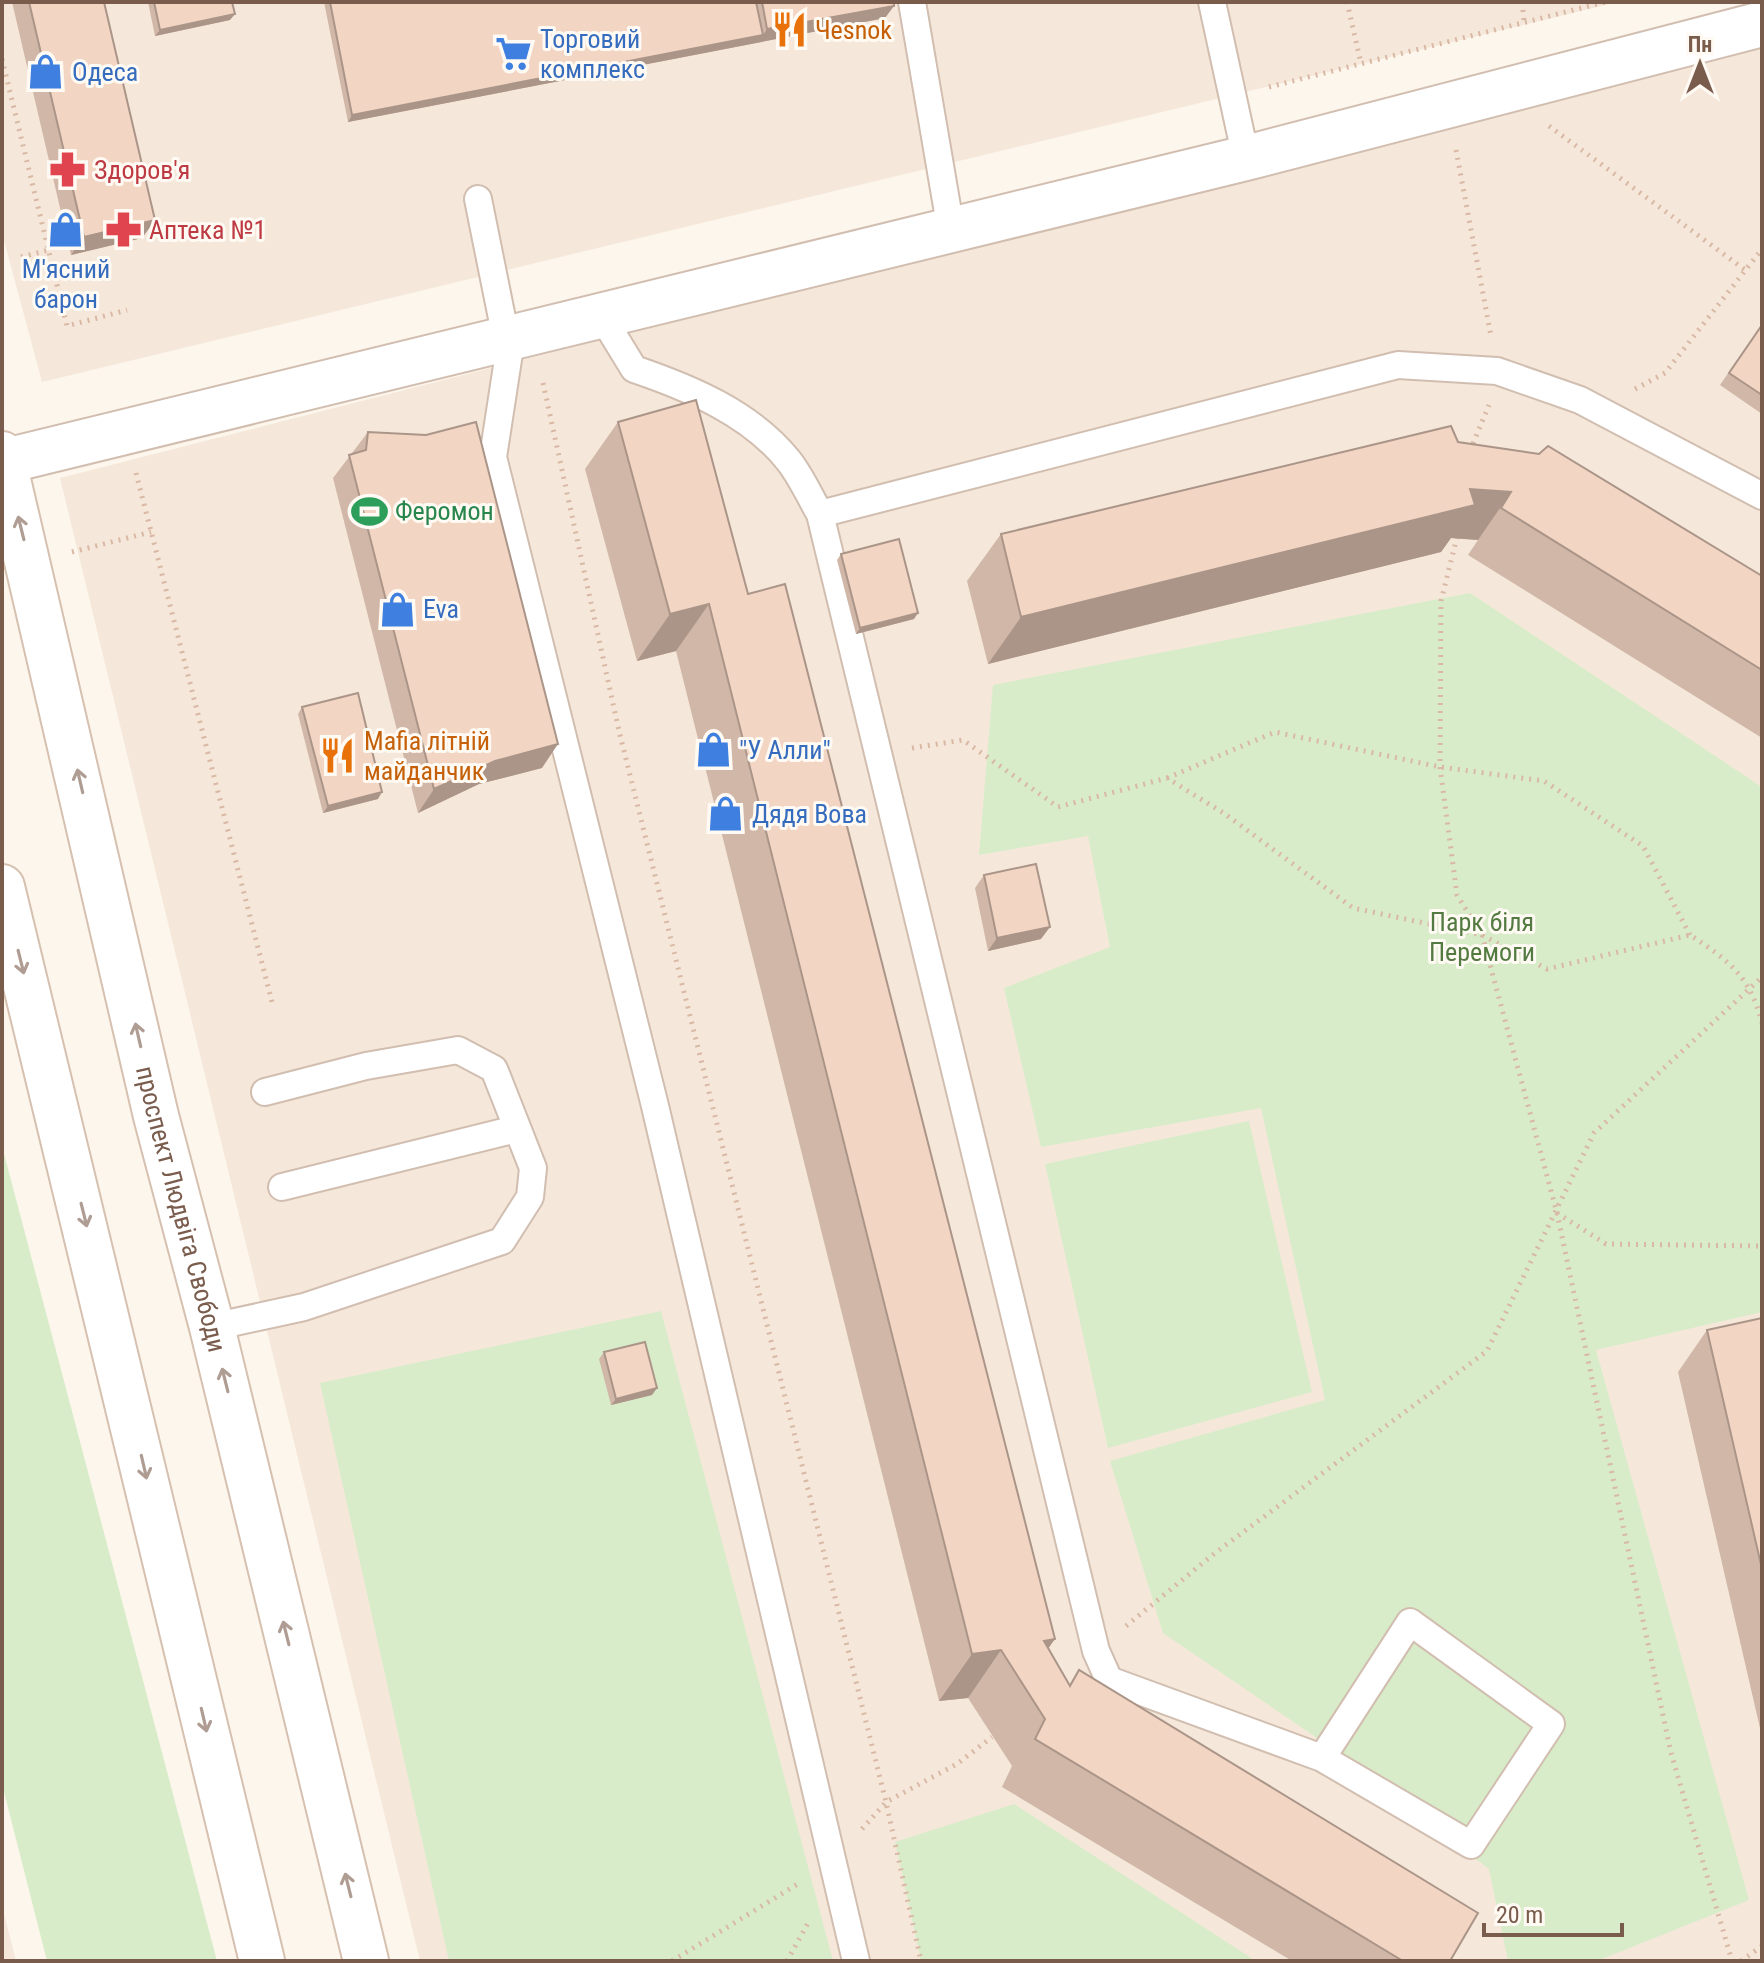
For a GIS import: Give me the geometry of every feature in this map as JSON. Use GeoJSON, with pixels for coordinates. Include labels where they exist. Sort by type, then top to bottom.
{"type":"FeatureCollection","features":[{"type":"Feature","properties":{"kind":"main road"},"geometry":{"type":"LineString","coordinates":[[3,459],[1246,158],[1762,24]]}},
{"type":"Feature","properties":{"kind":"main road","name":"проспект Людвіга Свободи"},"geometry":{"type":"LineString","coordinates":[[3,459],[156,1116],[212,1327],[366,1961]]}},
{"type":"Feature","properties":{"kind":"main road"},"geometry":{"type":"LineString","coordinates":[[2,887],[262,1961]]}},
{"type":"Feature","properties":{"kind":"lane"},"geometry":{"type":"LineString","coordinates":[[912,2],[951,230]]}},
{"type":"Feature","properties":{"kind":"lane"},"geometry":{"type":"LineString","coordinates":[[1212,2],[1246,158]]}},
{"type":"Feature","properties":{"kind":"lane"},"geometry":{"type":"LineString","coordinates":[[478,199],[509,353],[493,457],[655,1106],[856,1961]]}},
{"type":"Feature","properties":{"kind":"lane"},"geometry":{"type":"LineString","coordinates":[[601,315],[634,369],[686,386],[749,423],[789,461],[820,514],[1096,1651],[1109,1680],[1322,1758],[1471,1845],[1551,1724],[1410,1622],[1322,1758]]}},
{"type":"Feature","properties":{"kind":"lane"},"geometry":{"type":"LineString","coordinates":[[820,514],[1398,365],[1497,371],[1580,400],[1762,496]]}},
{"type":"Feature","properties":{"kind":"lane"},"geometry":{"type":"LineString","coordinates":[[212,1327],[304,1307],[502,1241],[530,1197],[533,1168],[494,1069],[458,1050],[366,1066],[265,1092]]}},
{"type":"Feature","properties":{"kind":"lane"},"geometry":{"type":"LineString","coordinates":[[282,1187],[516,1129]]}},
{"type":"Feature","properties":{"kind":"path"},"geometry":{"type":"LineString","coordinates":[[1347,2],[1361,63]]}},
{"type":"Feature","properties":{"kind":"path"},"geometry":{"type":"LineString","coordinates":[[1522,2],[1524,20]]}},
{"type":"Feature","properties":{"kind":"path"},"geometry":{"type":"LineString","coordinates":[[1233,96],[1605,2]]}},
{"type":"Feature","properties":{"kind":"path"},"geometry":{"type":"LineString","coordinates":[[2,59],[67,326],[127,310]]}},
{"type":"Feature","properties":{"kind":"path"},"geometry":{"type":"LineString","coordinates":[[1547,125],[1748,272]]}},
{"type":"Feature","properties":{"kind":"path"},"geometry":{"type":"LineString","coordinates":[[1455,144],[1497,371],[1488,410],[1469,459]]}},
{"type":"Feature","properties":{"kind":"path"},"geometry":{"type":"LineString","coordinates":[[1580,400],[1629,392],[1665,373],[1748,272],[1762,249]]}},
{"type":"Feature","properties":{"kind":"path"},"geometry":{"type":"LineString","coordinates":[[21,257],[49,250]]}},
{"type":"Feature","properties":{"kind":"path"},"geometry":{"type":"LineString","coordinates":[[542,377],[630,777],[886,1802],[921,1961]]}},
{"type":"Feature","properties":{"kind":"path"},"geometry":{"type":"LineString","coordinates":[[1488,410],[1499,406]]}},
{"type":"Feature","properties":{"kind":"path"},"geometry":{"type":"LineString","coordinates":[[134,465],[273,1006]]}},
{"type":"Feature","properties":{"kind":"path"},"geometry":{"type":"LineString","coordinates":[[72,552],[151,532]]}},
{"type":"Feature","properties":{"kind":"path"},"geometry":{"type":"LineString","coordinates":[[1457,537],[1441,601],[1440,767],[1457,895],[1482,935],[1557,1213],[1671,1753],[1732,1961]]}},
{"type":"Feature","properties":{"kind":"path"},"geometry":{"type":"LineString","coordinates":[[879,753],[963,740],[1058,807],[1167,778],[1275,732],[1440,767],[1544,781],[1643,846],[1690,935],[1719,954],[1753,989],[1762,1023]]}},
{"type":"Feature","properties":{"kind":"path"},"geometry":{"type":"LineString","coordinates":[[1167,778],[1225,814],[1353,908],[1482,935],[1547,969],[1690,935]]}},
{"type":"Feature","properties":{"kind":"path"},"geometry":{"type":"LineString","coordinates":[[1096,1651],[1215,1553],[1487,1351],[1594,1133],[1753,989],[1762,977]]}},
{"type":"Feature","properties":{"kind":"path"},"geometry":{"type":"LineString","coordinates":[[1557,1213],[1606,1244],[1762,1246]]}},
{"type":"Feature","properties":{"kind":"path"},"geometry":{"type":"LineString","coordinates":[[672,1961],[832,1862],[886,1802],[957,1764],[992,1737]]}},
{"type":"Feature","properties":{"kind":"path"},"geometry":{"type":"LineString","coordinates":[[1741,1961],[1762,1946]]}},
{"type":"Feature","properties":{"kind":"shaded area"},"geometry":{"type":"Polygon","coordinates":[[[2,2],[1618,2],[42,382],[2,233],[2,2]]]}},
{"type":"Feature","properties":{"kind":"shaded area"},"geometry":{"type":"Polygon","coordinates":[[[1762,43],[1762,1961],[420,1961],[60,478],[1762,43]]]}},
{"type":"Feature","properties":{"kind":"shaded area"},"geometry":{"type":"Polygon","coordinates":[[[2,1906],[16,1961],[2,1961],[2,1906]]]}},
{"type":"Feature","properties":{"kind":"green space","name":"Парк біля Перемоги"},"geometry":{"type":"Polygon","coordinates":[[[1470,593],[1762,787],[1762,1312],[1596,1350],[1749,1900],[1597,1961],[1508,1961],[1489,1869],[1314,1736],[1163,1633],[1110,1461],[1325,1400],[1261,1108],[1041,1147],[1004,988],[1110,947],[1088,836],[979,855],[993,685],[1470,593]]]}},
{"type":"Feature","properties":{"kind":"green space"},"geometry":{"type":"Polygon","coordinates":[[[1249,1121],[1312,1392],[1108,1448],[1045,1164],[1249,1121]]]}},
{"type":"Feature","properties":{"kind":"green space"},"geometry":{"type":"Polygon","coordinates":[[[2,1146],[217,1961],[47,1961],[2,1784],[2,1146]]]}},
{"type":"Feature","properties":{"kind":"green space"},"geometry":{"type":"Polygon","coordinates":[[[661,1311],[833,1961],[449,1961],[320,1383],[661,1311]]]}},
{"type":"Feature","properties":{"kind":"green space"},"geometry":{"type":"Polygon","coordinates":[[[1014,1804],[1256,1961],[921,1961],[895,1842],[1014,1804]]]}},
{"type":"Feature","properties":{"kind":"building"},"geometry":{"type":"Polygon","coordinates":[[[29,2],[104,2],[155,220],[84,237],[29,2]]]}},
{"type":"Feature","properties":{"kind":"building"},"geometry":{"type":"Polygon","coordinates":[[[154,2],[232,2],[235,14],[160,30],[154,2]]]}},
{"type":"Feature","properties":{"kind":"building","name":"Торговий комплекс"},"geometry":{"type":"Polygon","coordinates":[[[330,2],[756,2],[763,35],[352,115],[330,2]]]}},
{"type":"Feature","properties":{"kind":"building"},"geometry":{"type":"Polygon","coordinates":[[[762,2],[894,2],[894,6],[767,29],[762,2]]]}},
{"type":"Feature","properties":{"kind":"building"},"geometry":{"type":"Polygon","coordinates":[[[1762,325],[1762,395],[1729,373],[1762,325]]]}},
{"type":"Feature","properties":{"kind":"building"},"geometry":{"type":"Polygon","coordinates":[[[696,400],[748,594],[785,584],[1055,1639],[1044,1641],[1070,1686],[1079,1670],[1478,1913],[1450,1961],[1403,1961],[1035,1739],[1045,1719],[1001,1650],[972,1654],[709,604],[670,614],[618,422],[696,400]]]}},
{"type":"Feature","properties":{"kind":"building"},"geometry":{"type":"Polygon","coordinates":[[[476,422],[558,744],[495,761],[434,789],[349,455],[366,450],[368,432],[426,435],[476,422]]]}},
{"type":"Feature","properties":{"kind":"building"},"geometry":{"type":"Polygon","coordinates":[[[1451,426],[1458,442],[1539,454],[1548,446],[1762,576],[1762,670],[1501,508],[1511,492],[1470,489],[1475,505],[1021,617],[1001,534],[1451,426]]]}},
{"type":"Feature","properties":{"kind":"building"},"geometry":{"type":"Polygon","coordinates":[[[899,539],[918,613],[860,628],[841,554],[899,539]]]}},
{"type":"Feature","properties":{"kind":"building","name":"Mafia літній майданчик"},"geometry":{"type":"Polygon","coordinates":[[[358,693],[382,792],[328,806],[302,707],[358,693]]]}},
{"type":"Feature","properties":{"kind":"building"},"geometry":{"type":"Polygon","coordinates":[[[1036,864],[1050,927],[997,938],[984,875],[1036,864]]]}},
{"type":"Feature","properties":{"kind":"building"},"geometry":{"type":"Polygon","coordinates":[[[1762,1318],[1762,1569],[1707,1330],[1762,1318]]]}},
{"type":"Feature","properties":{"kind":"building"},"geometry":{"type":"Polygon","coordinates":[[[645,1342],[657,1388],[616,1399],[604,1352],[645,1342]]]}},
{"type":"Feature","properties":{"kind":"place","name":"Чеsnok"},"geometry":{"type":"Point","coordinates":[789,30]}},
{"type":"Feature","properties":{"kind":"place","name":"Торговий комплекс"},"geometry":{"type":"Point","coordinates":[514,54]}},
{"type":"Feature","properties":{"kind":"place","name":"Одеса"},"geometry":{"type":"Point","coordinates":[46,72]}},
{"type":"Feature","properties":{"kind":"place","name":"Здоров'я"},"geometry":{"type":"Point","coordinates":[68,170]}},
{"type":"Feature","properties":{"kind":"place","name":"М'ясний барон"},"geometry":{"type":"Point","coordinates":[66,230]}},
{"type":"Feature","properties":{"kind":"place","name":"Аптека №1"},"geometry":{"type":"Point","coordinates":[123,230]}},
{"type":"Feature","properties":{"kind":"place","name":"Феромон"},"geometry":{"type":"Point","coordinates":[369,511]}},
{"type":"Feature","properties":{"kind":"place","name":"Eva"},"geometry":{"type":"Point","coordinates":[397,609]}},
{"type":"Feature","properties":{"kind":"place","name":"\"У Алли\""},"geometry":{"type":"Point","coordinates":[713,750]}},
{"type":"Feature","properties":{"kind":"place","name":"Mafia літній майданчик"},"geometry":{"type":"Point","coordinates":[338,756]}},
{"type":"Feature","properties":{"kind":"place","name":"Дядя Вова"},"geometry":{"type":"Point","coordinates":[726,814]}}]}
